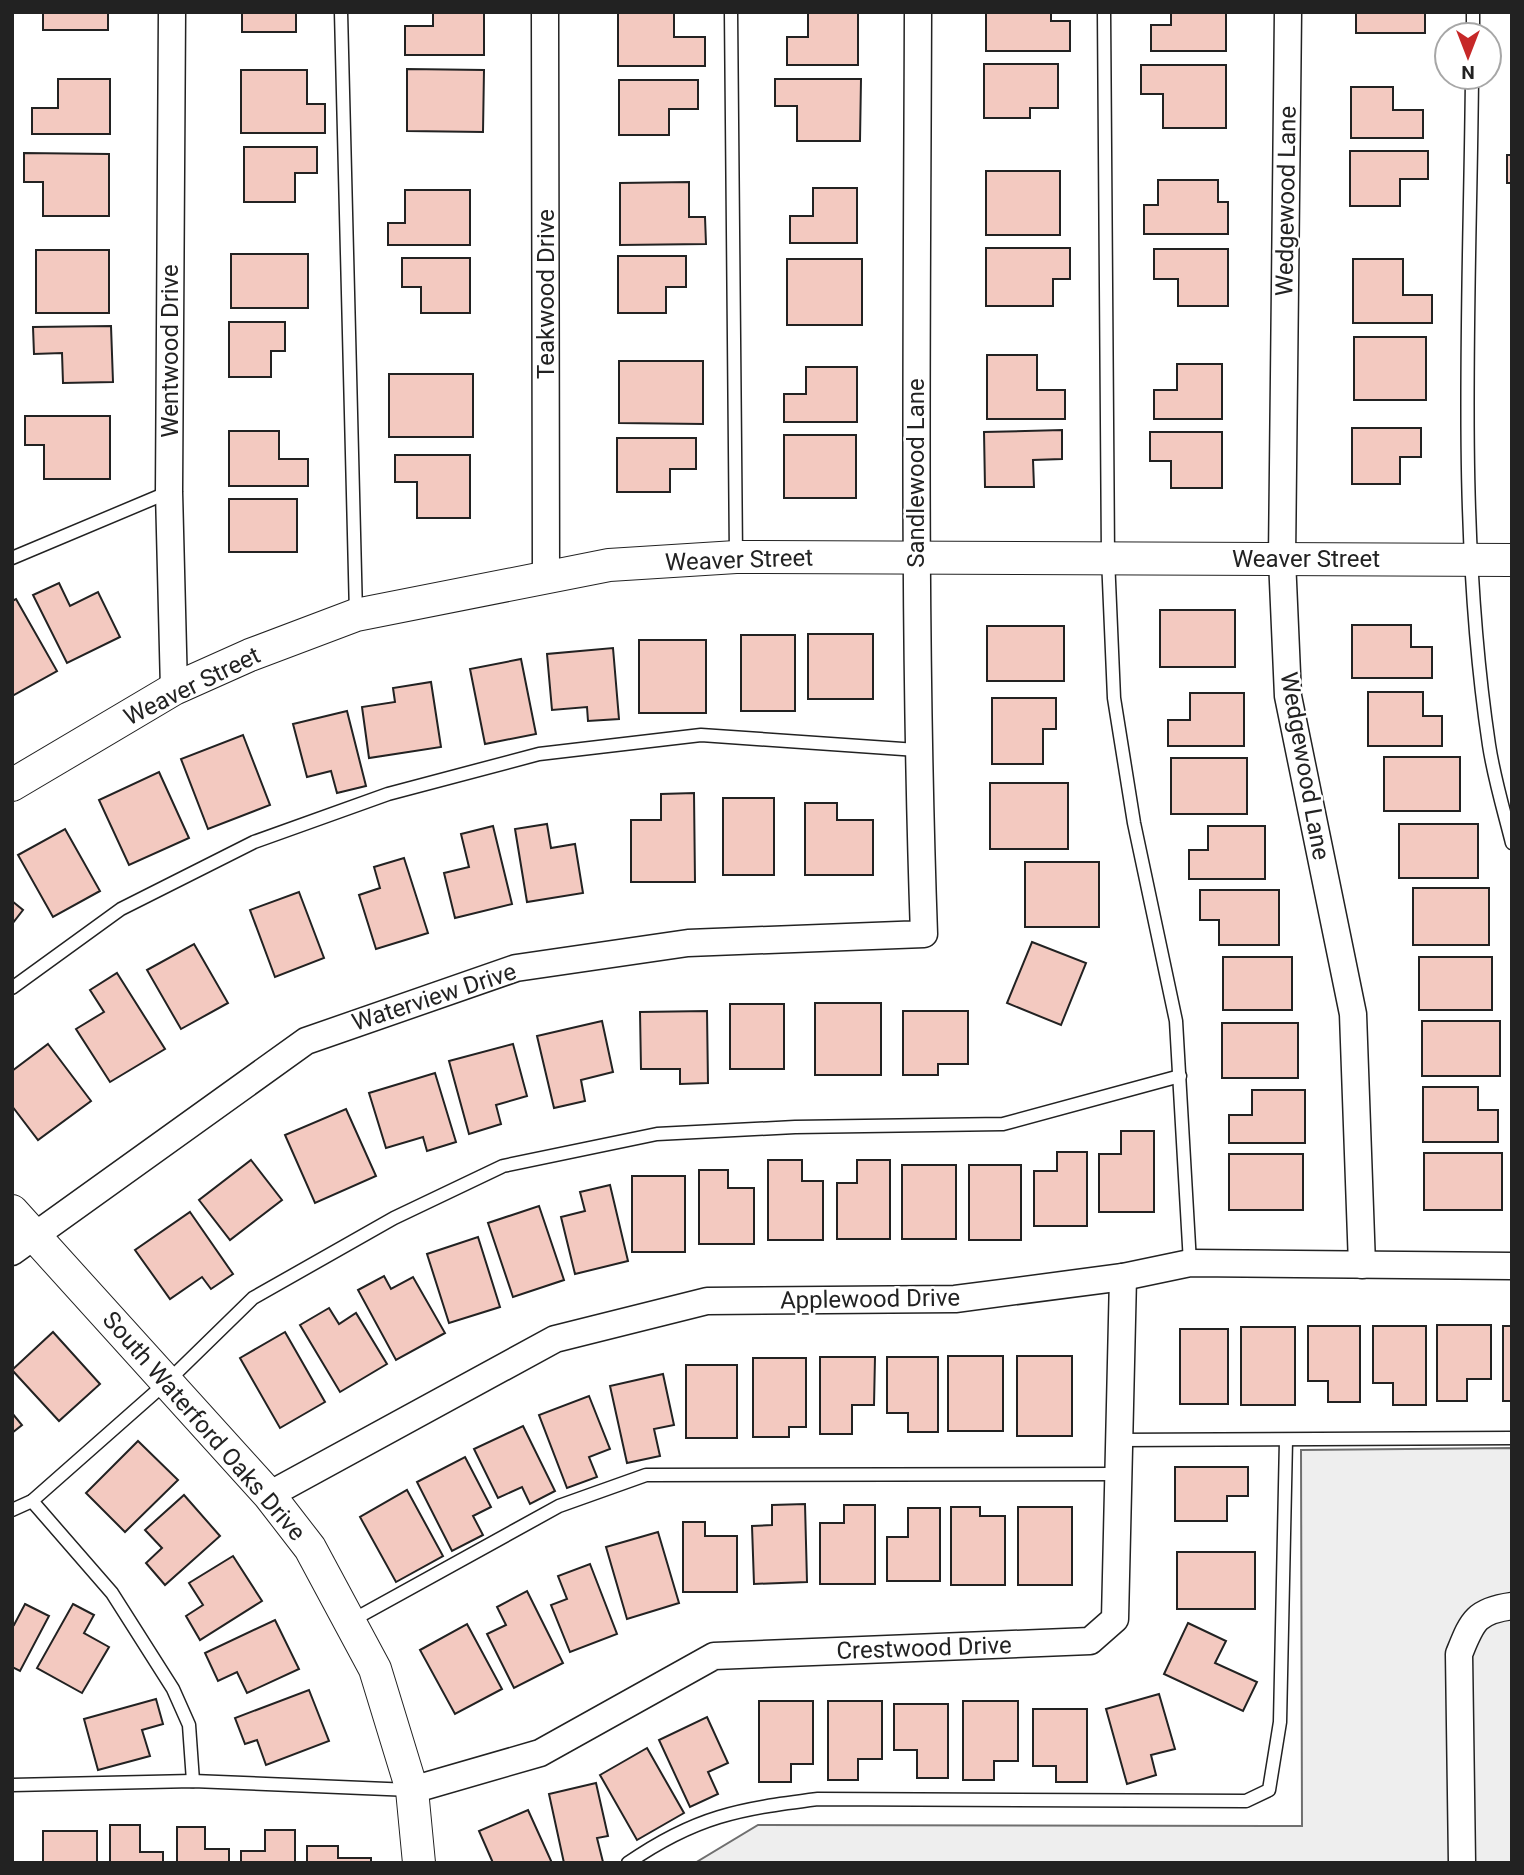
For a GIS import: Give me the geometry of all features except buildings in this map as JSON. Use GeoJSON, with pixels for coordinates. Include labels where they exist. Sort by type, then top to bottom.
{"type":"FeatureCollection","features":[{"type":"Feature","properties":{"kind":"street","name":"Wentwood Drive"},"geometry":{"type":"LineString","coordinates":[[172,12],[169,492],[174,689]]}},
{"type":"Feature","properties":{"kind":"street","name":"Teakwood Drive"},"geometry":{"type":"LineString","coordinates":[[545,12],[546,576]]}},
{"type":"Feature","properties":{"kind":"street","name":"Sandlewood Lane"},"geometry":{"type":"LineString","coordinates":[[918,12],[917,750],[924,934]]}},
{"type":"Feature","properties":{"kind":"street","name":"Wedgewood Lane"},"geometry":{"type":"LineString","coordinates":[[1288,12],[1282,559],[1289,696],[1353,1014],[1362,1265]]}},
{"type":"Feature","properties":{"kind":"street","name":"Weaver Street"},"geometry":{"type":"LineString","coordinates":[[12,785],[174,689],[250,655],[356,615],[609,565],[736,557],[1512,560]]}},
{"type":"Feature","properties":{"kind":"street","name":"Waterview Drive"},"geometry":{"type":"LineString","coordinates":[[22,1243],[306,1041],[516,968],[688,943],[924,934]]}},
{"type":"Feature","properties":{"kind":"street","name":"South Waterford Oaks Drive"},"geometry":{"type":"LineString","coordinates":[[12,1211],[22,1243],[167,1381],[269,1495],[310,1548],[375,1669],[412,1790],[419,1863]]}},
{"type":"Feature","properties":{"kind":"street","name":"Applewood Drive"},"geometry":{"type":"LineString","coordinates":[[269,1495],[555,1339],[707,1301],[955,1299],[1122,1277],[1190,1263],[1512,1266]]}},
{"type":"Feature","properties":{"kind":"street","name":"Crestwood Drive"},"geometry":{"type":"LineString","coordinates":[[412,1790],[540,1753],[714,1656],[1090,1642],[1115,1619],[1122,1277]]}},
{"type":"Feature","properties":{"kind":"street"},"geometry":{"type":"LineString","coordinates":[[1462,1863],[1459,1654],[1472,1623],[1489,1609],[1512,1606]]}},
{"type":"Feature","properties":{"kind":"lane"},"geometry":{"type":"LineString","coordinates":[[341,12],[356,615]]}},
{"type":"Feature","properties":{"kind":"lane"},"geometry":{"type":"LineString","coordinates":[[731,12],[736,557]]}},
{"type":"Feature","properties":{"kind":"lane"},"geometry":{"type":"LineString","coordinates":[[1104,12],[1108,558],[1114,698],[1134,824],[1176,1021],[1190,1263]]}},
{"type":"Feature","properties":{"kind":"lane"},"geometry":{"type":"LineString","coordinates":[[1472,91],[1468,427],[1476,641],[1490,748],[1512,844]]}},
{"type":"Feature","properties":{"kind":"lane"},"geometry":{"type":"LineString","coordinates":[[12,558],[169,492]]}},
{"type":"Feature","properties":{"kind":"lane"},"geometry":{"type":"LineString","coordinates":[[12,988],[121,909],[254,842],[388,794],[539,754],[701,735],[917,750]]}},
{"type":"Feature","properties":{"kind":"lane"},"geometry":{"type":"LineString","coordinates":[[12,1510],[32,1501],[167,1381],[253,1298],[394,1218],[503,1166],[657,1133],[795,1127],[1003,1124],[1180,1076]]}},
{"type":"Feature","properties":{"kind":"lane"},"geometry":{"type":"LineString","coordinates":[[1118,1440],[1512,1438]]}},
{"type":"Feature","properties":{"kind":"lane"},"geometry":{"type":"LineString","coordinates":[[628,1863],[692,1824],[747,1808],[818,1799],[1246,1801],[1269,1790],[1280,1722],[1286,1440]]}},
{"type":"Feature","properties":{"kind":"lane"},"geometry":{"type":"LineString","coordinates":[[348,1623],[559,1506],[646,1475],[1118,1474]]}},
{"type":"Feature","properties":{"kind":"lane"},"geometry":{"type":"LineString","coordinates":[[32,1501],[112,1593],[173,1689],[189,1725],[193,1781]]}},
{"type":"Feature","properties":{"kind":"lane"},"geometry":{"type":"LineString","coordinates":[[12,1785],[193,1781],[412,1790]]}},
{"type":"Feature","properties":{"kind":"shaded area"},"geometry":{"type":"Polygon","coordinates":[[[1512,1448],[1512,1863],[695,1863],[758,1825],[1302,1826],[1301,1450],[1512,1448]]]}}]}
